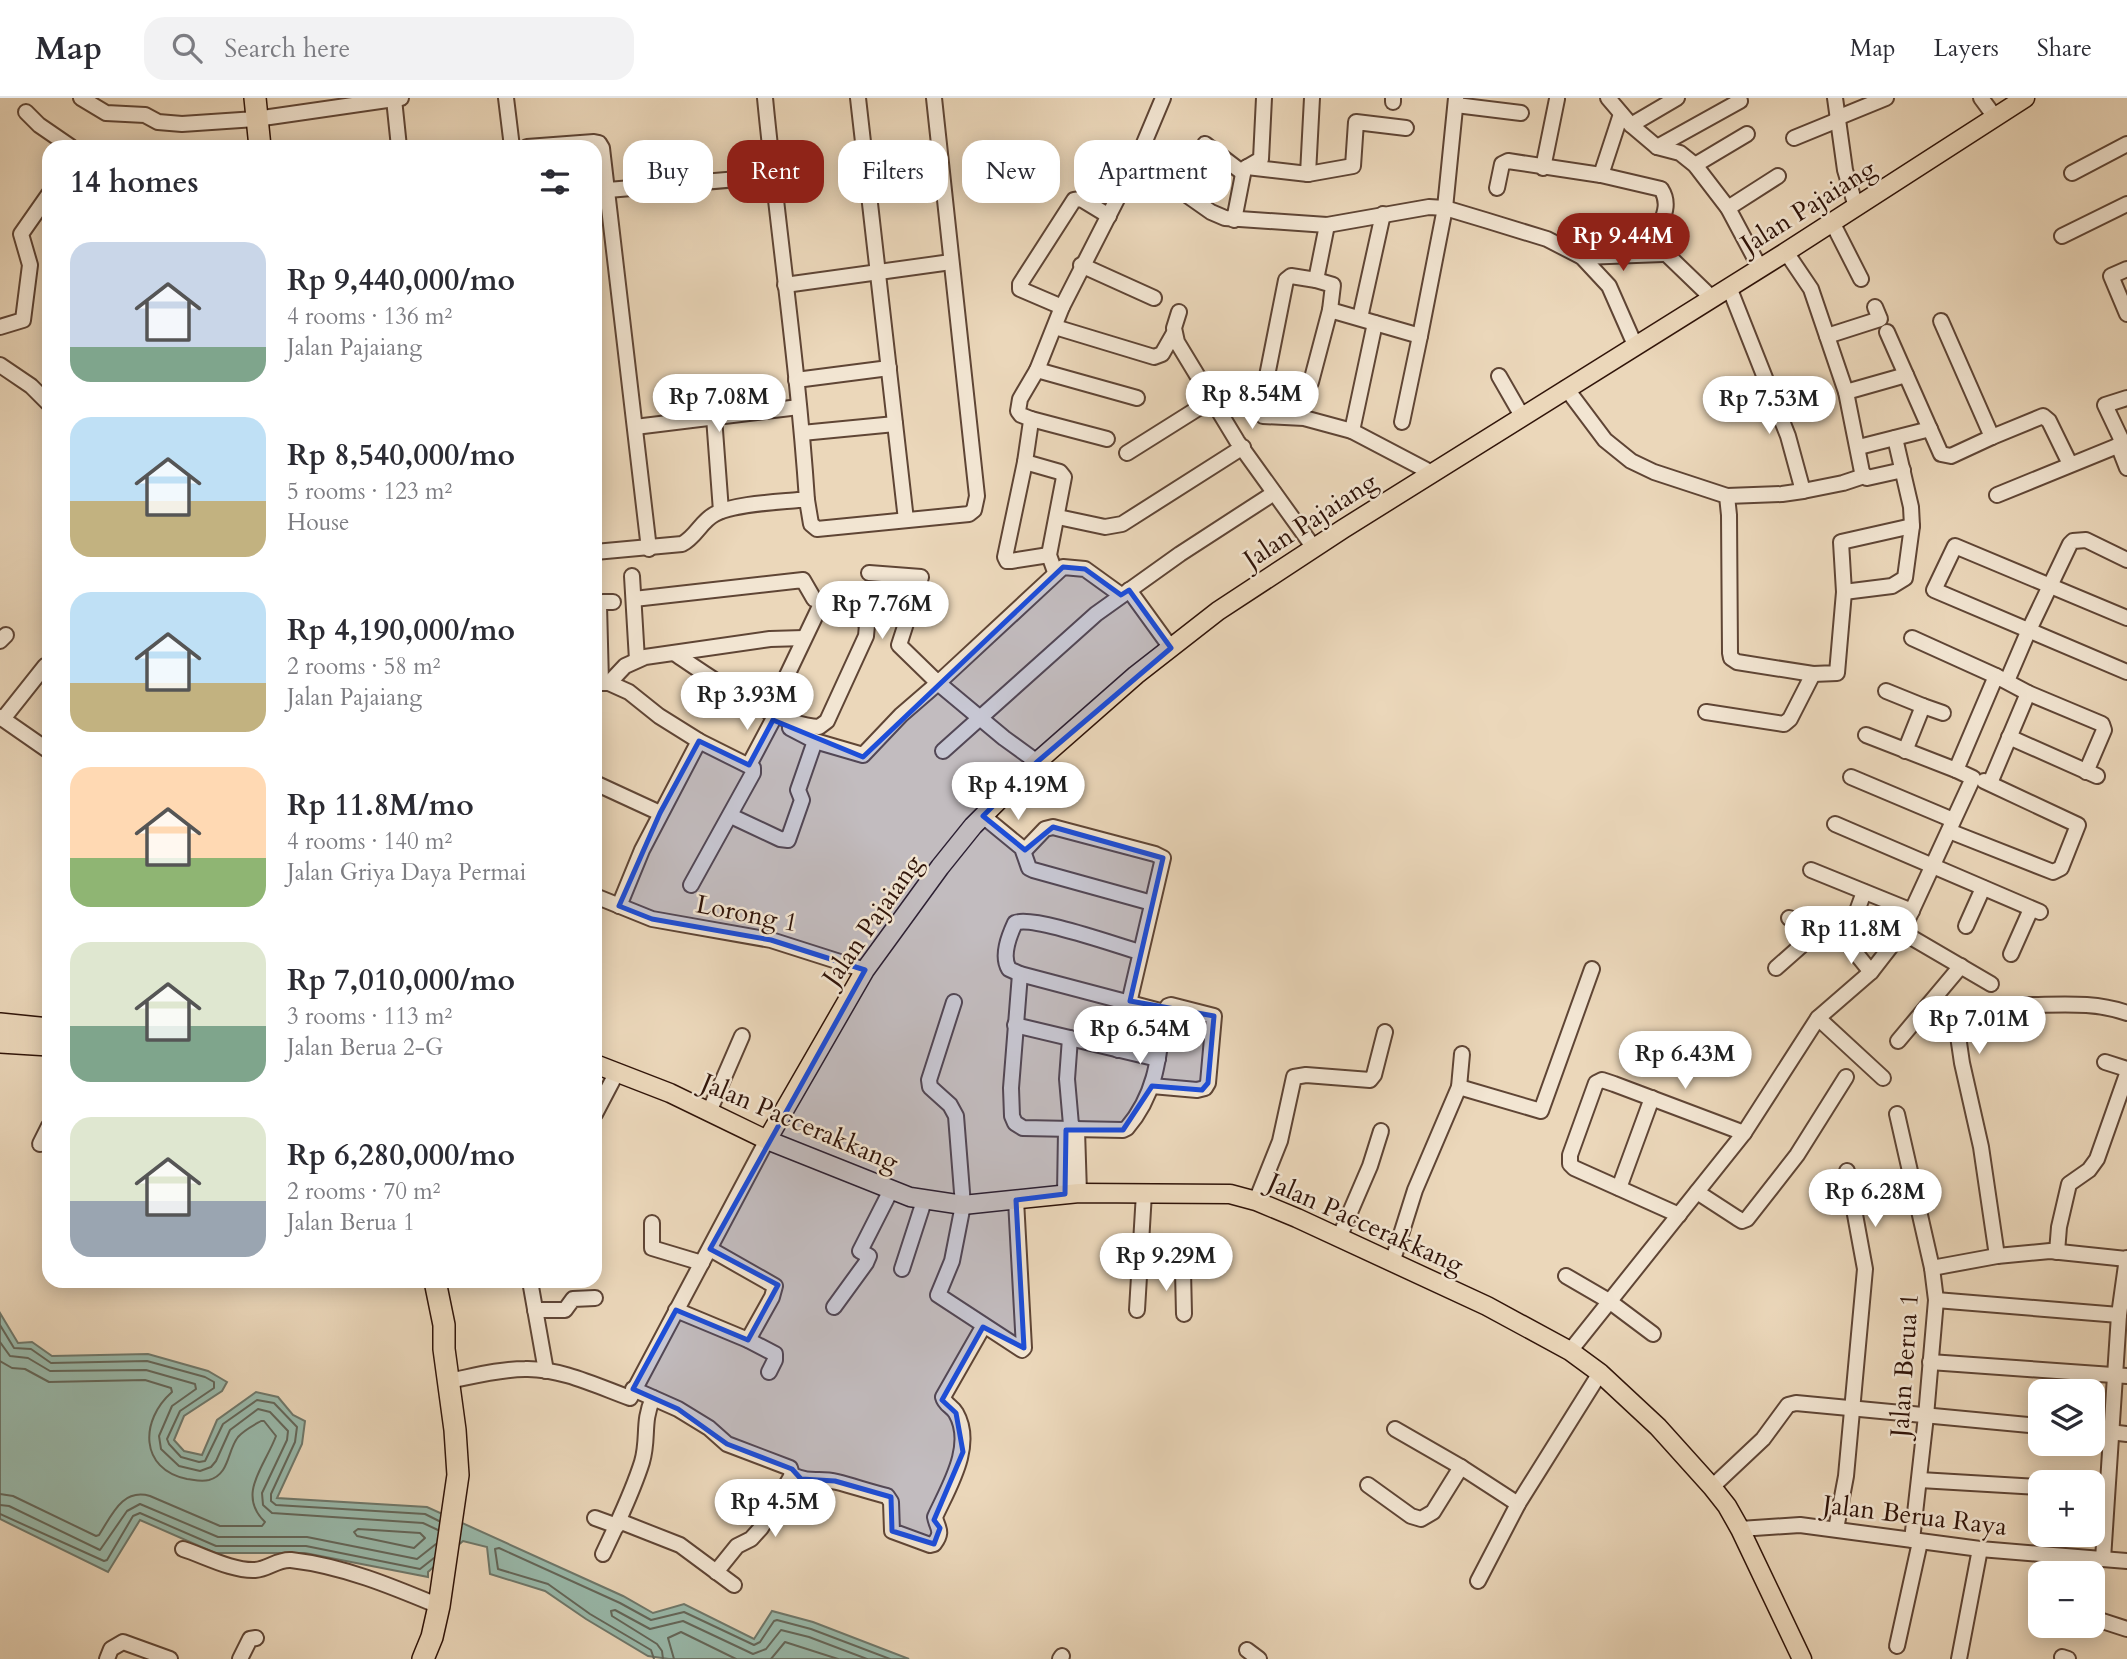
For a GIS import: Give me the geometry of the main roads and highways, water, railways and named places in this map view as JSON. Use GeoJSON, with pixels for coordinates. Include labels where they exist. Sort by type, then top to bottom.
{"type":"FeatureCollection","features":[{"type":"Feature","properties":{"kind":"highway"},"geometry":{"type":"LineString","coordinates":[[255,108],[259,140]]}},
{"type":"Feature","properties":{"kind":"highway"},"geometry":{"type":"LineString","coordinates":[[0,1024],[42,1028]]}},
{"type":"Feature","properties":{"kind":"highway"},"geometry":{"type":"LineString","coordinates":[[0,1042],[42,1045]]}},
{"type":"Feature","properties":{"kind":"highway"},"geometry":{"type":"LineString","coordinates":[[423,1288],[432,1327],[444,1349]]}},
{"type":"Feature","properties":{"kind":"highway"},"geometry":{"type":"LineString","coordinates":[[423,1659],[432,1637],[439,1606],[458,1475],[444,1349],[444,1325],[436,1288]]}},
{"type":"Feature","properties":{"kind":"main road","name":"Jalan Pajaiang"},"geometry":{"type":"LineString","coordinates":[[767,1140],[865,970],[940,867],[983,816],[1037,762],[1136,675],[1218,611],[1314,548],[1786,252],[2025,98]]}},
{"type":"Feature","properties":{"kind":"main road","name":"Jalan Paccerakkang"},"geometry":{"type":"LineString","coordinates":[[602,1067],[767,1140],[924,1201],[963,1205],[1072,1194],[1216,1193],[1256,1201],[1487,1306],[1570,1351],[1600,1374],[1658,1427],[1712,1487],[1740,1529],[1802,1659]]}},
{"type":"Feature","properties":{"kind":"water"},"geometry":{"type":"Polygon","coordinates":[[[0,1313],[18,1343],[32,1342],[52,1356],[148,1354],[208,1371],[227,1382],[222,1391],[184,1416],[174,1440],[184,1451],[202,1455],[217,1420],[256,1392],[278,1397],[293,1415],[305,1421],[302,1444],[277,1498],[427,1507],[623,1596],[653,1613],[684,1604],[754,1639],[772,1611],[813,1622],[909,1659],[669,1659],[648,1656],[545,1591],[490,1574],[487,1547],[463,1541],[428,1572],[428,1577],[305,1553],[215,1553],[140,1520],[108,1572],[0,1519],[0,1313]]]}}]}
